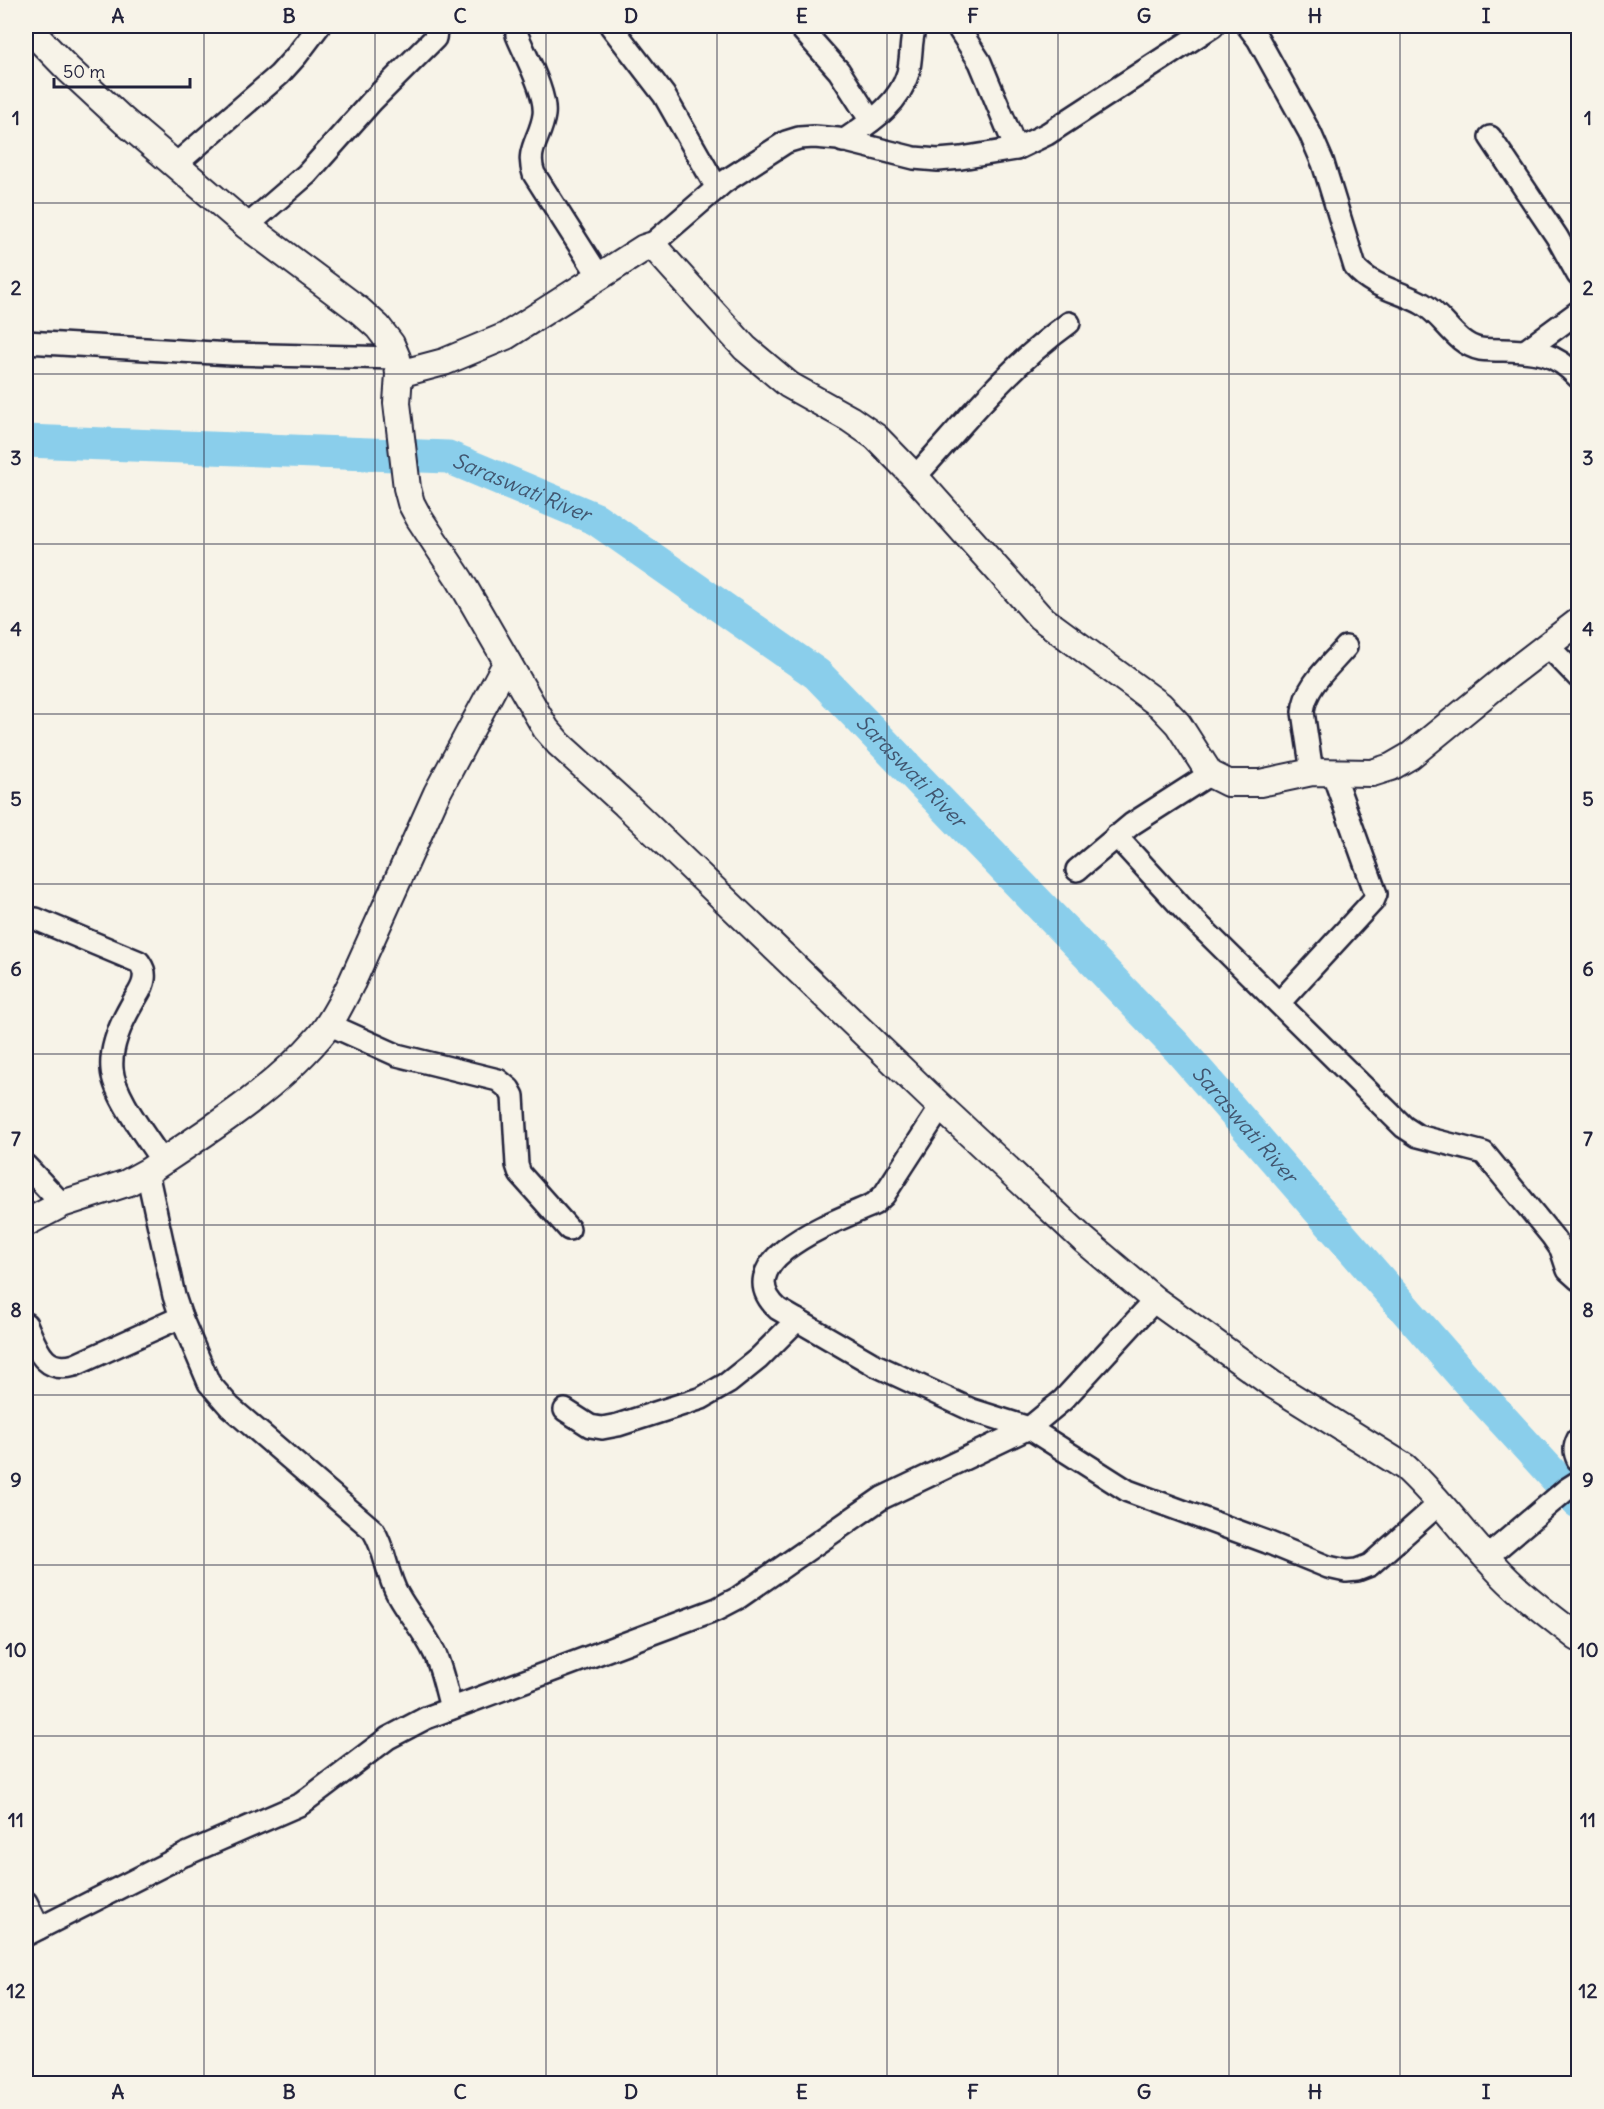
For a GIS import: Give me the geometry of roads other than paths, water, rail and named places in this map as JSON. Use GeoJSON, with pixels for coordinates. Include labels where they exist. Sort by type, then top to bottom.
{"type":"FeatureCollection","features":[{"type":"Feature","properties":{"kind":"street"},"geometry":{"type":"LineString","coordinates":[[26,26],[92,91],[175,165],[247,226],[359,310],[378,327],[390,344],[398,366],[397,403],[407,488],[411,502],[460,580],[546,729],[559,744],[625,804],[940,1107],[1084,1240],[1155,1300],[1272,1384],[1405,1467],[1421,1481],[1486,1557],[1527,1598],[1578,1638]]}},
{"type":"Feature","properties":{"kind":"street"},"geometry":{"type":"LineString","coordinates":[[175,165],[279,75],[319,26]]}},
{"type":"Feature","properties":{"kind":"street"},"geometry":{"type":"LineString","coordinates":[[247,226],[307,174],[372,101],[435,38],[437,26]]}},
{"type":"Feature","properties":{"kind":"street"},"geometry":{"type":"LineString","coordinates":[[517,26],[517,35],[541,92],[544,106],[544,116],[530,156],[531,166],[599,276]]}},
{"type":"Feature","properties":{"kind":"street"},"geometry":{"type":"LineString","coordinates":[[611,26],[664,95],[717,188]]}},
{"type":"Feature","properties":{"kind":"street"},"geometry":{"type":"LineString","coordinates":[[799,26],[839,71],[871,121]]}},
{"type":"Feature","properties":{"kind":"street"},"geometry":{"type":"LineString","coordinates":[[843,141],[885,110],[902,87],[908,73],[915,26]]}},
{"type":"Feature","properties":{"kind":"street"},"geometry":{"type":"LineString","coordinates":[[957,26],[980,62],[1016,149]]}},
{"type":"Feature","properties":{"kind":"street"},"geometry":{"type":"LineString","coordinates":[[26,342],[398,366],[444,362],[506,336],[650,246],[717,188],[786,142],[814,137],[843,141],[914,158],[938,160],[1016,149],[1047,134],[1213,26]]}},
{"type":"Feature","properties":{"kind":"street"},"geometry":{"type":"LineString","coordinates":[[1256,28],[1323,163],[1356,267],[1362,275],[1372,282],[1423,304],[1466,344],[1480,349],[1548,354],[1568,367],[1578,377]]}},
{"type":"Feature","properties":{"kind":"street"},"geometry":{"type":"LineString","coordinates":[[1490,137],[1557,237],[1578,275]]}},
{"type":"Feature","properties":{"kind":"street"},"geometry":{"type":"LineString","coordinates":[[650,246],[655,248],[759,361],[789,385],[876,437],[915,477],[1040,617],[1170,715],[1210,774],[1228,783],[1260,783],[1323,773],[1372,773],[1391,767],[1410,756],[1578,622]]}},
{"type":"Feature","properties":{"kind":"street"},"geometry":{"type":"LineString","coordinates":[[1526,351],[1578,312]]}},
{"type":"Feature","properties":{"kind":"street"},"geometry":{"type":"LineString","coordinates":[[915,477],[1002,380],[1047,339],[1069,323]]}},
{"type":"Feature","properties":{"kind":"street"},"geometry":{"type":"LineString","coordinates":[[1548,646],[1578,677]]}},
{"type":"Feature","properties":{"kind":"street"},"geometry":{"type":"LineString","coordinates":[[1279,1003],[1376,894],[1323,773],[1303,712],[1311,688],[1346,647]]}},
{"type":"Feature","properties":{"kind":"street"},"geometry":{"type":"LineString","coordinates":[[26,1223],[62,1204],[127,1183],[155,1167],[265,1089],[320,1036],[352,982],[437,793],[507,662]]}},
{"type":"Feature","properties":{"kind":"street"},"geometry":{"type":"LineString","coordinates":[[1077,870],[1116,836],[1210,774]]}},
{"type":"Feature","properties":{"kind":"street"},"geometry":{"type":"LineString","coordinates":[[1116,836],[1161,887],[1411,1132],[1418,1136],[1484,1153],[1552,1236],[1561,1249],[1568,1270],[1578,1279]]}},
{"type":"Feature","properties":{"kind":"street"},"geometry":{"type":"LineString","coordinates":[[36,919],[139,962],[144,969],[142,988],[131,1005],[113,1048],[111,1069],[113,1081],[155,1167],[166,1262],[181,1317],[209,1383],[219,1396],[373,1530],[384,1550],[397,1595],[422,1630],[436,1656],[451,1708]]}},
{"type":"Feature","properties":{"kind":"street"},"geometry":{"type":"LineString","coordinates":[[328,1024],[397,1055],[498,1080],[504,1084],[513,1096],[519,1173],[568,1229]]}},
{"type":"Feature","properties":{"kind":"street"},"geometry":{"type":"LineString","coordinates":[[940,1107],[884,1195],[874,1204],[795,1240],[772,1263],[763,1283],[764,1292],[778,1309],[873,1364],[972,1410],[1029,1428],[1128,1491],[1328,1567],[1346,1571],[1370,1565],[1440,1503]]}},
{"type":"Feature","properties":{"kind":"street"},"geometry":{"type":"LineString","coordinates":[[26,1166],[62,1204]]}},
{"type":"Feature","properties":{"kind":"street"},"geometry":{"type":"LineString","coordinates":[[26,1902],[32,1931],[184,1855],[301,1804],[388,1738],[426,1718],[717,1609],[738,1598],[882,1498],[1029,1428],[1063,1400],[1155,1300]]}},
{"type":"Feature","properties":{"kind":"street"},"geometry":{"type":"LineString","coordinates":[[26,1324],[40,1354],[55,1367],[63,1368],[75,1365],[181,1317]]}},
{"type":"Feature","properties":{"kind":"street"},"geometry":{"type":"LineString","coordinates":[[565,1410],[590,1426],[602,1428],[702,1398],[728,1383],[758,1359],[797,1320]]}},
{"type":"Feature","properties":{"kind":"street"},"geometry":{"type":"LineString","coordinates":[[1578,1439],[1575,1446],[1578,1460]]}},
{"type":"Feature","properties":{"kind":"street"},"geometry":{"type":"LineString","coordinates":[[1486,1557],[1573,1485]]}},
{"type":"Feature","properties":{"kind":"waterway","name":"Saraswati River"},"geometry":{"type":"LineString","coordinates":[[26,441],[448,457],[596,519],[817,674],[1177,1047],[1472,1386],[1578,1502]]}}]}
